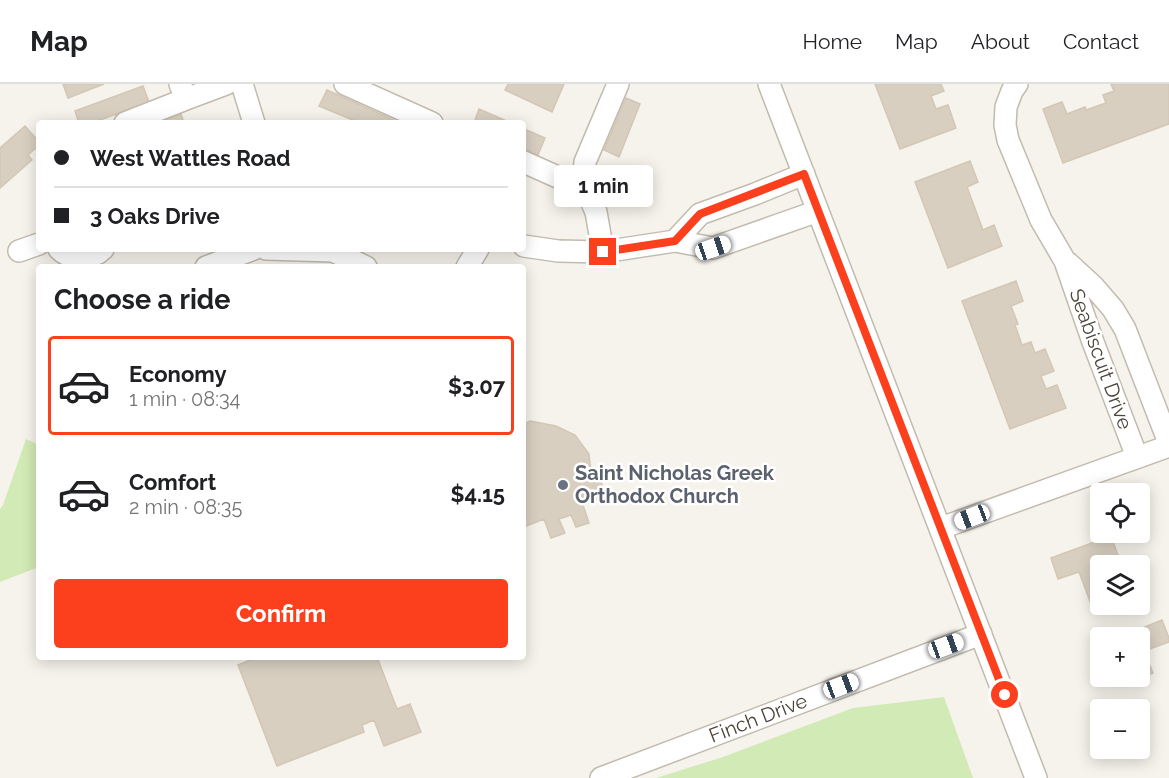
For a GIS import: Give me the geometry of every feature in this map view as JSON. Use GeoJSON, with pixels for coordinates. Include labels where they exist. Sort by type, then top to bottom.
{"type":"FeatureCollection","features":[{"type":"Feature","properties":{"kind":"street"},"geometry":{"type":"LineString","coordinates":[[131,120],[183,92],[226,84]]}},
{"type":"Feature","properties":{"kind":"street"},"geometry":{"type":"LineString","coordinates":[[243,84],[253,120]]}},
{"type":"Feature","properties":{"kind":"street"},"geometry":{"type":"LineString","coordinates":[[345,84],[425,120]]}},
{"type":"Feature","properties":{"kind":"street"},"geometry":{"type":"LineString","coordinates":[[603,252],[596,212],[583,182],[585,162],[618,84]]}},
{"type":"Feature","properties":{"kind":"street"},"geometry":{"type":"LineString","coordinates":[[769,84],[1036,778]]}},
{"type":"Feature","properties":{"kind":"street","name":"Seabiscuit Drive"},"geometry":{"type":"LineString","coordinates":[[1009,86],[1005,125],[1008,140],[1041,220],[1065,261],[1137,457]]}},
{"type":"Feature","properties":{"kind":"street"},"geometry":{"type":"LineString","coordinates":[[526,163],[562,179],[583,182]]}},
{"type":"Feature","properties":{"kind":"street"},"geometry":{"type":"LineString","coordinates":[[675,241],[700,214],[804,174]]}},
{"type":"Feature","properties":{"kind":"street"},"geometry":{"type":"LineString","coordinates":[[526,246],[558,251],[603,252],[675,241],[713,248],[818,210]]}},
{"type":"Feature","properties":{"kind":"street"},"geometry":{"type":"LineString","coordinates":[[62,252],[81,259],[103,257]]}},
{"type":"Feature","properties":{"kind":"street"},"geometry":{"type":"LineString","coordinates":[[214,264],[246,252]]}},
{"type":"Feature","properties":{"kind":"street"},"geometry":{"type":"LineString","coordinates":[[335,252],[360,264]]}},
{"type":"Feature","properties":{"kind":"street","name":"Seabiscuit Drive"},"geometry":{"type":"LineString","coordinates":[[1065,261],[1094,287],[1113,309],[1125,329],[1169,444]]}},
{"type":"Feature","properties":{"kind":"street"},"geometry":{"type":"LineString","coordinates":[[941,528],[1169,444]]}},
{"type":"Feature","properties":{"kind":"street","name":"Finch Drive"},"geometry":{"type":"LineString","coordinates":[[601,778],[981,634]]}},
{"type":"Feature","properties":{"kind":"green space"},"geometry":{"type":"Polygon","coordinates":[[[26,439],[36,444],[36,568],[0,582],[0,509],[26,439]]]}},
{"type":"Feature","properties":{"kind":"green space"},"geometry":{"type":"Polygon","coordinates":[[[944,697],[973,778],[656,778],[723,757],[853,708],[944,697]]]}},
{"type":"Feature","properties":{"kind":"building"},"geometry":{"type":"Polygon","coordinates":[[[63,84],[104,84],[68,98],[63,84]]]}},
{"type":"Feature","properties":{"kind":"building"},"geometry":{"type":"Polygon","coordinates":[[[508,84],[564,84],[552,112],[505,90],[508,84]]]}},
{"type":"Feature","properties":{"kind":"building"},"geometry":{"type":"Polygon","coordinates":[[[875,84],[941,84],[944,91],[931,96],[936,109],[948,105],[956,128],[900,149],[875,84]]]}},
{"type":"Feature","properties":{"kind":"building"},"geometry":{"type":"Polygon","coordinates":[[[1111,84],[1169,84],[1169,124],[1063,163],[1043,109],[1062,102],[1067,114],[1085,107],[1086,110],[1106,103],[1103,95],[1114,91],[1111,84]]]}},
{"type":"Feature","properties":{"kind":"building"},"geometry":{"type":"Polygon","coordinates":[[[143,86],[149,102],[100,120],[78,120],[75,111],[143,86]]]}},
{"type":"Feature","properties":{"kind":"building"},"geometry":{"type":"Polygon","coordinates":[[[327,90],[393,120],[353,120],[319,106],[327,90]]]}},
{"type":"Feature","properties":{"kind":"building"},"geometry":{"type":"Polygon","coordinates":[[[626,98],[640,104],[619,157],[604,150],[626,98]]]}},
{"type":"Feature","properties":{"kind":"building"},"geometry":{"type":"Polygon","coordinates":[[[479,109],[504,120],[475,120],[479,109]]]}},
{"type":"Feature","properties":{"kind":"building"},"geometry":{"type":"Polygon","coordinates":[[[181,114],[183,120],[165,120],[181,114]]]}},
{"type":"Feature","properties":{"kind":"building"},"geometry":{"type":"Polygon","coordinates":[[[25,126],[36,139],[36,148],[28,155],[32,160],[0,188],[0,148],[25,126]]]}},
{"type":"Feature","properties":{"kind":"building"},"geometry":{"type":"Polygon","coordinates":[[[526,130],[545,138],[538,155],[526,149],[526,130]]]}},
{"type":"Feature","properties":{"kind":"building"},"geometry":{"type":"Polygon","coordinates":[[[970,161],[978,182],[967,187],[983,230],[994,225],[1002,246],[948,268],[915,182],[970,161]]]}},
{"type":"Feature","properties":{"kind":"building"},"geometry":{"type":"Polygon","coordinates":[[[1016,281],[1023,301],[1011,306],[1018,324],[1015,325],[1022,345],[1031,342],[1035,353],[1045,349],[1054,371],[1041,376],[1046,389],[1057,385],[1066,408],[1010,429],[962,301],[1016,281]]]}},
{"type":"Feature","properties":{"kind":"building","name":"Saint Nicholas Greek Orthodox Church"},"geometry":{"type":"Polygon","coordinates":[[[530,421],[556,426],[575,435],[589,454],[591,474],[597,471],[606,496],[583,505],[589,523],[576,527],[571,515],[559,519],[565,533],[551,538],[544,519],[526,526],[526,423],[530,421]]]}},
{"type":"Feature","properties":{"kind":"building"},"geometry":{"type":"Polygon","coordinates":[[[1092,543],[1114,543],[1118,555],[1090,555],[1090,601],[1079,572],[1058,579],[1051,558],[1092,543]]]}},
{"type":"Feature","properties":{"kind":"building"},"geometry":{"type":"Polygon","coordinates":[[[1162,620],[1169,642],[1150,649],[1150,627],[1145,627],[1162,620]]]}},
{"type":"Feature","properties":{"kind":"building"},"geometry":{"type":"Polygon","coordinates":[[[250,660],[378,660],[397,709],[410,704],[421,732],[384,746],[374,720],[362,725],[364,732],[277,766],[238,665],[250,660]]]}},
{"type":"Feature","properties":{"kind":"place","name":"Saint Nicholas Greek Orthodox Church"},"geometry":{"type":"Point","coordinates":[563,485]}},
{"type":"Feature","properties":{"kind":"route"},"geometry":{"type":"LineString","coordinates":[[603,252],[675,241],[700,214],[804,174],[1005,695]]}}]}
